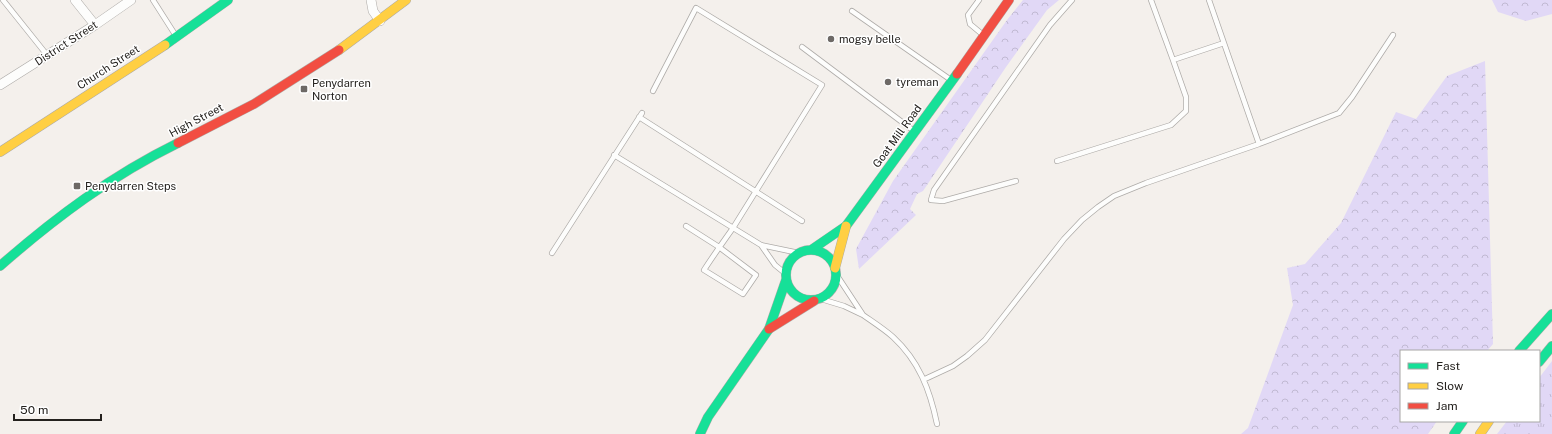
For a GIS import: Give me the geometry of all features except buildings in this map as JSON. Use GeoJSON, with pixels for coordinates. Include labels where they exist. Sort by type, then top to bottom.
{"type":"FeatureCollection","features":[{"type":"Feature","properties":{"kind":"main road","name":"Church Street"},"geometry":{"type":"LineString","coordinates":[[0,152],[177,37],[228,0]]}},
{"type":"Feature","properties":{"kind":"main road","name":"High Street"},"geometry":{"type":"LineString","coordinates":[[0,266],[39,230],[78,201],[154,156],[254,104],[316,65],[380,21],[406,0]]}},
{"type":"Feature","properties":{"kind":"main road","name":"Goat Mill Road"},"geometry":{"type":"LineString","coordinates":[[811,250],[846,226],[1009,0]]}},
{"type":"Feature","properties":{"kind":"main road","name":"Goat Mill Road"},"geometry":{"type":"LineString","coordinates":[[836,271],[846,226]]}},
{"type":"Feature","properties":{"kind":"main road"},"geometry":{"type":"LineString","coordinates":[[700,434],[708,417],[770,329],[790,262],[799,253],[811,250],[818,251],[828,257],[836,271],[834,286],[826,296],[770,329]]}},
{"type":"Feature","properties":{"kind":"main road"},"geometry":{"type":"LineString","coordinates":[[786,277],[792,292],[796,296],[808,301],[818,300]]}},
{"type":"Feature","properties":{"kind":"main road"},"geometry":{"type":"LineString","coordinates":[[1520,350],[1552,314]]}},
{"type":"Feature","properties":{"kind":"main road"},"geometry":{"type":"LineString","coordinates":[[1540,361],[1552,346]]}},
{"type":"Feature","properties":{"kind":"main road"},"geometry":{"type":"LineString","coordinates":[[1454,434],[1462,422]]}},
{"type":"Feature","properties":{"kind":"main road"},"geometry":{"type":"LineString","coordinates":[[1480,434],[1487,422]]}},
{"type":"Feature","properties":{"kind":"street"},"geometry":{"type":"LineString","coordinates":[[75,0],[95,25]]}},
{"type":"Feature","properties":{"kind":"street","name":"District Street"},"geometry":{"type":"LineString","coordinates":[[0,85],[95,25],[131,0]]}},
{"type":"Feature","properties":{"kind":"street"},"geometry":{"type":"LineString","coordinates":[[371,0],[373,11],[380,21]]}},
{"type":"Feature","properties":{"kind":"lane"},"geometry":{"type":"LineString","coordinates":[[3,0],[48,55]]}},
{"type":"Feature","properties":{"kind":"lane"},"geometry":{"type":"LineString","coordinates":[[153,0],[177,37]]}},
{"type":"Feature","properties":{"kind":"lane"},"geometry":{"type":"LineString","coordinates":[[978,0],[968,15],[968,20],[970,24],[983,35]]}},
{"type":"Feature","properties":{"kind":"lane"},"geometry":{"type":"LineString","coordinates":[[1016,181],[943,201],[931,200],[934,190],[1050,25],[1072,0]]}},
{"type":"Feature","properties":{"kind":"lane"},"geometry":{"type":"LineString","coordinates":[[1057,161],[1171,125],[1186,111],[1186,97],[1151,0]]}},
{"type":"Feature","properties":{"kind":"lane"},"geometry":{"type":"LineString","coordinates":[[1209,0],[1259,144]]}},
{"type":"Feature","properties":{"kind":"lane"},"geometry":{"type":"LineString","coordinates":[[653,91],[696,8],[822,85],[733,228],[719,247],[704,270],[743,294],[756,275],[719,247],[686,226]]}},
{"type":"Feature","properties":{"kind":"lane"},"geometry":{"type":"LineString","coordinates":[[852,11],[952,81]]}},
{"type":"Feature","properties":{"kind":"lane"},"geometry":{"type":"LineString","coordinates":[[925,379],[953,366],[986,340],[1064,239],[1082,220],[1098,207],[1114,196],[1146,183],[1259,144],[1339,113],[1352,97],[1393,35]]}},
{"type":"Feature","properties":{"kind":"lane"},"geometry":{"type":"LineString","coordinates":[[1173,60],[1224,43]]}},
{"type":"Feature","properties":{"kind":"lane"},"geometry":{"type":"LineString","coordinates":[[802,47],[915,132]]}},
{"type":"Feature","properties":{"kind":"lane"},"geometry":{"type":"LineString","coordinates":[[552,253],[641,115],[802,221]]}},
{"type":"Feature","properties":{"kind":"lane"},"geometry":{"type":"LineString","coordinates":[[614,155],[761,245],[799,253]]}},
{"type":"Feature","properties":{"kind":"lane"},"geometry":{"type":"LineString","coordinates":[[761,245],[775,265],[786,277]]}},
{"type":"Feature","properties":{"kind":"lane"},"geometry":{"type":"LineString","coordinates":[[836,271],[864,315]]}},
{"type":"Feature","properties":{"kind":"lane"},"geometry":{"type":"LineString","coordinates":[[818,300],[844,306],[864,315],[893,337],[908,353],[925,379],[937,424]]}},
{"type":"Feature","properties":{"kind":"green space"},"geometry":{"type":"Polygon","coordinates":[[[1023,0],[1059,0],[1047,10],[1006,67],[923,191],[917,194],[910,209],[916,215],[859,269],[856,249],[893,181],[1007,20],[1023,0]]]}},
{"type":"Feature","properties":{"kind":"green space"},"geometry":{"type":"Polygon","coordinates":[[[1492,0],[1552,0],[1552,14],[1526,21],[1498,12],[1492,0]]]}},
{"type":"Feature","properties":{"kind":"green space"},"geometry":{"type":"Polygon","coordinates":[[[1485,61],[1493,344],[1488,350],[1400,350],[1400,422],[1436,422],[1428,434],[1241,434],[1248,428],[1293,305],[1287,268],[1305,264],[1341,223],[1396,112],[1416,119],[1447,76],[1485,61]]]}},
{"type":"Feature","properties":{"kind":"green space"},"geometry":{"type":"Polygon","coordinates":[[[1552,361],[1552,434],[1497,434],[1506,422],[1540,422],[1540,377],[1552,361]]]}},
{"type":"Feature","properties":{"kind":"traffic: fast"},"geometry":{"type":"LineString","coordinates":[[165,45],[228,0]]}},
{"type":"Feature","properties":{"kind":"traffic: fast"},"geometry":{"type":"LineString","coordinates":[[811,250],[846,226],[957,74]]}},
{"type":"Feature","properties":{"kind":"traffic: fast"},"geometry":{"type":"LineString","coordinates":[[0,266],[63,214],[85,198],[130,169],[178,143]]}},
{"type":"Feature","properties":{"kind":"traffic: fast"},"geometry":{"type":"LineString","coordinates":[[806,250],[816,250],[829,257],[836,270],[836,275],[836,280],[829,293],[816,300],[806,300],[797,296],[790,289],[786,280],[786,270],[790,261],[797,254],[806,250]]}},
{"type":"Feature","properties":{"kind":"traffic: fast"},"geometry":{"type":"LineString","coordinates":[[700,434],[708,417],[769,329],[786,280]]}},
{"type":"Feature","properties":{"kind":"traffic: fast"},"geometry":{"type":"LineString","coordinates":[[1520,350],[1552,314]]}},
{"type":"Feature","properties":{"kind":"traffic: fast"},"geometry":{"type":"LineString","coordinates":[[1540,361],[1552,346]]}},
{"type":"Feature","properties":{"kind":"traffic: fast"},"geometry":{"type":"LineString","coordinates":[[1454,434],[1462,422]]}},
{"type":"Feature","properties":{"kind":"traffic: slow"},"geometry":{"type":"LineString","coordinates":[[339,50],[406,0]]}},
{"type":"Feature","properties":{"kind":"traffic: slow"},"geometry":{"type":"LineString","coordinates":[[0,152],[165,45]]}},
{"type":"Feature","properties":{"kind":"traffic: slow"},"geometry":{"type":"LineString","coordinates":[[835,268],[846,226]]}},
{"type":"Feature","properties":{"kind":"traffic: slow"},"geometry":{"type":"LineString","coordinates":[[1480,434],[1488,422]]}},
{"type":"Feature","properties":{"kind":"traffic: jam"},"geometry":{"type":"LineString","coordinates":[[957,74],[1009,0]]}},
{"type":"Feature","properties":{"kind":"traffic: jam"},"geometry":{"type":"LineString","coordinates":[[178,143],[254,104],[339,50]]}},
{"type":"Feature","properties":{"kind":"traffic: jam"},"geometry":{"type":"LineString","coordinates":[[769,329],[814,301]]}},
{"type":"Feature","properties":{"kind":"place","name":"mogsy belle"},"geometry":{"type":"Point","coordinates":[831,39]}},
{"type":"Feature","properties":{"kind":"place","name":"tyreman"},"geometry":{"type":"Point","coordinates":[888,82]}},
{"type":"Feature","properties":{"kind":"place","name":"Penydarren Norton"},"geometry":{"type":"Point","coordinates":[304,89]}},
{"type":"Feature","properties":{"kind":"place","name":"Penydarren Steps"},"geometry":{"type":"Point","coordinates":[77,186]}}]}
